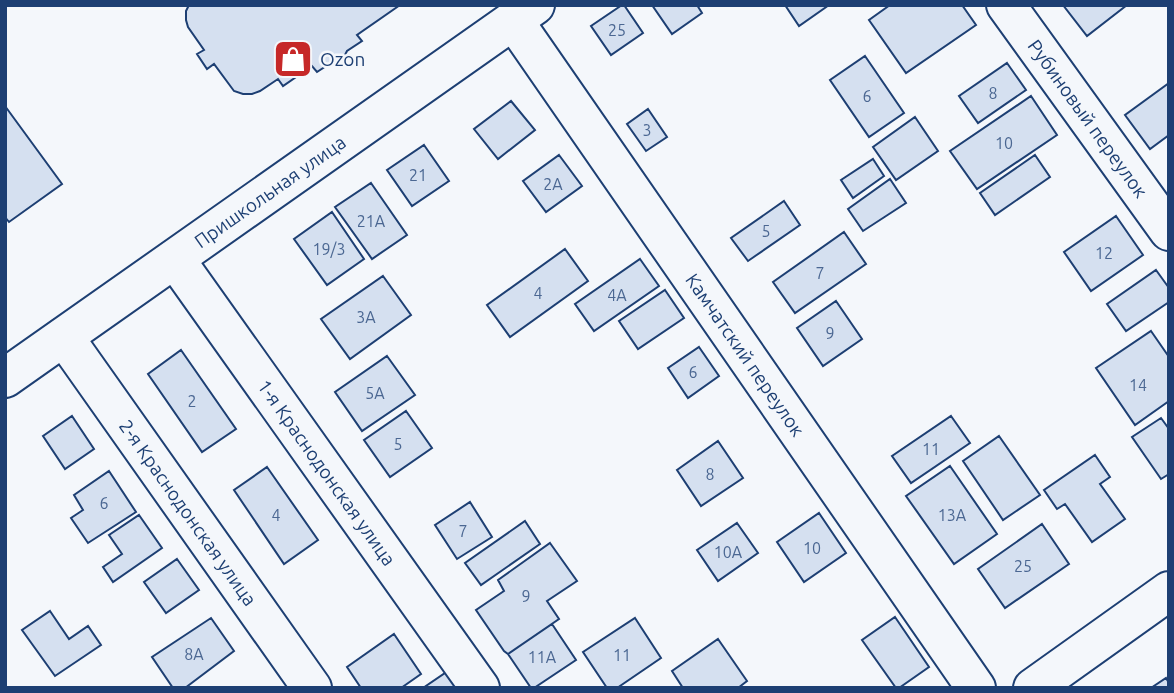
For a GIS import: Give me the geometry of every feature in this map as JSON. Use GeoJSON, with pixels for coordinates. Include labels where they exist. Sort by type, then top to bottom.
{"type":"FeatureCollection","features":[{"type":"Feature","properties":{"kind":"street","name":"Рубиновый переулок"},"geometry":{"type":"LineString","coordinates":[[1006,5],[1169,231]]}},
{"type":"Feature","properties":{"kind":"street","name":"Пришкольная улица"},"geometry":{"type":"LineString","coordinates":[[5,379],[524,13]]}},
{"type":"Feature","properties":{"kind":"street","name":"Камчатский переулок"},"geometry":{"type":"LineString","coordinates":[[524,13],[976,688]]}},
{"type":"Feature","properties":{"kind":"street","name":"1-я Краснодонская улица"},"geometry":{"type":"LineString","coordinates":[[175,259],[480,688]]}},
{"type":"Feature","properties":{"kind":"street","name":"2-я Краснодонская улица"},"geometry":{"type":"LineString","coordinates":[[64,337],[312,688]]}},
{"type":"Feature","properties":{"kind":"street"},"geometry":{"type":"LineString","coordinates":[[1034,688],[1169,591]]}},
{"type":"Feature","properties":{"kind":"building"},"geometry":{"type":"Polygon","coordinates":[[[189,5],[400,5],[357,35],[362,41],[347,51],[344,57],[317,72],[312,66],[283,86],[278,79],[260,91],[243,94],[234,91],[214,64],[207,69],[197,54],[204,50],[188,27],[186,11],[189,5]]]}},
{"type":"Feature","properties":{"kind":"building"},"geometry":{"type":"Polygon","coordinates":[[[622,5],[643,33],[611,55],[591,26],[622,5]]]}},
{"type":"Feature","properties":{"kind":"building"},"geometry":{"type":"Polygon","coordinates":[[[652,5],[697,5],[702,13],[672,34],[652,5]]]}},
{"type":"Feature","properties":{"kind":"building"},"geometry":{"type":"Polygon","coordinates":[[[785,5],[829,5],[799,26],[785,5]]]}},
{"type":"Feature","properties":{"kind":"building"},"geometry":{"type":"Polygon","coordinates":[[[890,5],[962,5],[976,25],[906,73],[869,20],[890,5]]]}},
{"type":"Feature","properties":{"kind":"building"},"geometry":{"type":"Polygon","coordinates":[[[1063,5],[1127,5],[1087,36],[1063,5]]]}},
{"type":"Feature","properties":{"kind":"building"},"geometry":{"type":"Polygon","coordinates":[[[865,56],[904,113],[869,137],[830,80],[865,56]]]}},
{"type":"Feature","properties":{"kind":"building"},"geometry":{"type":"Polygon","coordinates":[[[1007,63],[1026,90],[978,123],[959,96],[1007,63]]]}},
{"type":"Feature","properties":{"kind":"building"},"geometry":{"type":"Polygon","coordinates":[[[1169,83],[1169,135],[1150,149],[1125,115],[1169,83]]]}},
{"type":"Feature","properties":{"kind":"building"},"geometry":{"type":"Polygon","coordinates":[[[1031,96],[1057,135],[977,189],[950,151],[1031,96]]]}},
{"type":"Feature","properties":{"kind":"building"},"geometry":{"type":"Polygon","coordinates":[[[511,101],[535,130],[498,159],[474,129],[511,101]]]}},
{"type":"Feature","properties":{"kind":"building"},"geometry":{"type":"Polygon","coordinates":[[[5,106],[62,184],[9,222],[5,217],[5,106]]]}},
{"type":"Feature","properties":{"kind":"building"},"geometry":{"type":"Polygon","coordinates":[[[648,109],[667,137],[646,151],[627,124],[648,109]]]}},
{"type":"Feature","properties":{"kind":"building"},"geometry":{"type":"Polygon","coordinates":[[[915,117],[938,151],[896,180],[873,147],[915,117]]]}},
{"type":"Feature","properties":{"kind":"building"},"geometry":{"type":"Polygon","coordinates":[[[424,145],[449,181],[412,206],[387,170],[424,145]]]}},
{"type":"Feature","properties":{"kind":"building"},"geometry":{"type":"Polygon","coordinates":[[[559,155],[582,186],[546,212],[523,181],[559,155]]]}},
{"type":"Feature","properties":{"kind":"building"},"geometry":{"type":"Polygon","coordinates":[[[1035,155],[1050,177],[995,215],[980,193],[1035,155]]]}},
{"type":"Feature","properties":{"kind":"building"},"geometry":{"type":"Polygon","coordinates":[[[873,159],[884,176],[853,198],[841,180],[873,159]]]}},
{"type":"Feature","properties":{"kind":"building"},"geometry":{"type":"Polygon","coordinates":[[[890,179],[906,203],[863,231],[848,209],[890,179]]]}},
{"type":"Feature","properties":{"kind":"building"},"geometry":{"type":"Polygon","coordinates":[[[371,183],[407,235],[372,259],[335,207],[371,183]]]}},
{"type":"Feature","properties":{"kind":"building"},"geometry":{"type":"Polygon","coordinates":[[[784,201],[800,225],[748,261],[731,238],[784,201]]]}},
{"type":"Feature","properties":{"kind":"building"},"geometry":{"type":"Polygon","coordinates":[[[332,212],[364,259],[327,285],[294,239],[332,212]]]}},
{"type":"Feature","properties":{"kind":"building"},"geometry":{"type":"Polygon","coordinates":[[[1116,216],[1143,255],[1091,291],[1064,252],[1116,216]]]}},
{"type":"Feature","properties":{"kind":"building"},"geometry":{"type":"Polygon","coordinates":[[[844,232],[866,264],[795,313],[773,282],[844,232]]]}},
{"type":"Feature","properties":{"kind":"building"},"geometry":{"type":"Polygon","coordinates":[[[565,249],[588,281],[510,337],[487,305],[565,249]]]}},
{"type":"Feature","properties":{"kind":"building"},"geometry":{"type":"Polygon","coordinates":[[[640,259],[659,286],[594,331],[575,304],[640,259]]]}},
{"type":"Feature","properties":{"kind":"building"},"geometry":{"type":"Polygon","coordinates":[[[1156,270],[1169,288],[1169,302],[1126,331],[1107,304],[1156,270]]]}},
{"type":"Feature","properties":{"kind":"building"},"geometry":{"type":"Polygon","coordinates":[[[383,276],[411,315],[350,359],[321,319],[383,276]]]}},
{"type":"Feature","properties":{"kind":"building"},"geometry":{"type":"Polygon","coordinates":[[[665,290],[684,318],[638,349],[619,321],[665,290]]]}},
{"type":"Feature","properties":{"kind":"building"},"geometry":{"type":"Polygon","coordinates":[[[836,301],[862,339],[823,366],[797,328],[836,301]]]}},
{"type":"Feature","properties":{"kind":"building"},"geometry":{"type":"Polygon","coordinates":[[[1151,331],[1169,357],[1169,401],[1135,425],[1096,368],[1151,331]]]}},
{"type":"Feature","properties":{"kind":"building"},"geometry":{"type":"Polygon","coordinates":[[[699,347],[719,376],[688,398],[668,368],[699,347]]]}},
{"type":"Feature","properties":{"kind":"building"},"geometry":{"type":"Polygon","coordinates":[[[181,350],[236,429],[202,452],[148,374],[181,350]]]}},
{"type":"Feature","properties":{"kind":"building"},"geometry":{"type":"Polygon","coordinates":[[[387,356],[415,395],[362,431],[335,392],[387,356]]]}},
{"type":"Feature","properties":{"kind":"building"},"geometry":{"type":"Polygon","coordinates":[[[406,411],[432,448],[390,477],[364,440],[406,411]]]}},
{"type":"Feature","properties":{"kind":"building"},"geometry":{"type":"Polygon","coordinates":[[[72,416],[94,449],[65,469],[43,436],[72,416]]]}},
{"type":"Feature","properties":{"kind":"building"},"geometry":{"type":"Polygon","coordinates":[[[951,416],[970,443],[911,483],[892,456],[951,416]]]}},
{"type":"Feature","properties":{"kind":"building"},"geometry":{"type":"Polygon","coordinates":[[[1161,418],[1169,429],[1169,474],[1161,479],[1132,437],[1161,418]]]}},
{"type":"Feature","properties":{"kind":"building"},"geometry":{"type":"Polygon","coordinates":[[[999,436],[1040,495],[1003,520],[963,461],[999,436]]]}},
{"type":"Feature","properties":{"kind":"building"},"geometry":{"type":"Polygon","coordinates":[[[718,441],[743,478],[701,506],[677,470],[718,441]]]}},
{"type":"Feature","properties":{"kind":"building"},"geometry":{"type":"Polygon","coordinates":[[[1095,455],[1110,477],[1100,484],[1125,519],[1092,542],[1065,504],[1057,509],[1044,490],[1095,455]]]}},
{"type":"Feature","properties":{"kind":"building"},"geometry":{"type":"Polygon","coordinates":[[[950,466],[997,534],[954,564],[906,496],[950,466]]]}},
{"type":"Feature","properties":{"kind":"building"},"geometry":{"type":"Polygon","coordinates":[[[267,467],[318,540],[284,564],[234,490],[267,467]]]}},
{"type":"Feature","properties":{"kind":"building"},"geometry":{"type":"Polygon","coordinates":[[[109,471],[136,512],[88,543],[71,518],[83,510],[74,495],[109,471]]]}},
{"type":"Feature","properties":{"kind":"building"},"geometry":{"type":"Polygon","coordinates":[[[470,502],[492,537],[457,559],[435,525],[470,502]]]}},
{"type":"Feature","properties":{"kind":"building"},"geometry":{"type":"Polygon","coordinates":[[[819,513],[846,553],[804,582],[777,542],[819,513]]]}},
{"type":"Feature","properties":{"kind":"building"},"geometry":{"type":"Polygon","coordinates":[[[139,515],[162,548],[113,582],[103,567],[122,554],[109,535],[139,515]]]}},
{"type":"Feature","properties":{"kind":"building"},"geometry":{"type":"Polygon","coordinates":[[[525,521],[540,544],[481,585],[465,563],[525,521]]]}},
{"type":"Feature","properties":{"kind":"building"},"geometry":{"type":"Polygon","coordinates":[[[737,523],[758,553],[718,581],[697,550],[737,523]]]}},
{"type":"Feature","properties":{"kind":"building"},"geometry":{"type":"Polygon","coordinates":[[[1042,524],[1069,564],[1005,608],[978,569],[1042,524]]]}},
{"type":"Feature","properties":{"kind":"building"},"geometry":{"type":"Polygon","coordinates":[[[550,543],[577,581],[547,601],[559,619],[508,654],[476,610],[504,591],[498,580],[550,543]]]}},
{"type":"Feature","properties":{"kind":"building"},"geometry":{"type":"Polygon","coordinates":[[[177,559],[199,590],[166,613],[144,582],[177,559]]]}},
{"type":"Feature","properties":{"kind":"building"},"geometry":{"type":"Polygon","coordinates":[[[50,611],[69,639],[88,626],[101,645],[55,676],[22,630],[50,611]]]}},
{"type":"Feature","properties":{"kind":"building"},"geometry":{"type":"Polygon","coordinates":[[[895,617],[929,667],[899,688],[896,688],[862,640],[895,617]]]}},
{"type":"Feature","properties":{"kind":"building"},"geometry":{"type":"Polygon","coordinates":[[[211,618],[234,651],[185,688],[173,688],[152,657],[211,618]]]}},
{"type":"Feature","properties":{"kind":"building"},"geometry":{"type":"Polygon","coordinates":[[[635,618],[661,658],[617,688],[607,688],[583,652],[635,618]]]}},
{"type":"Feature","properties":{"kind":"building"},"geometry":{"type":"Polygon","coordinates":[[[552,624],[576,660],[531,688],[508,654],[552,624]]]}},
{"type":"Feature","properties":{"kind":"building"},"geometry":{"type":"Polygon","coordinates":[[[394,634],[421,674],[401,688],[361,688],[347,667],[394,634]]]}},
{"type":"Feature","properties":{"kind":"building"},"geometry":{"type":"Polygon","coordinates":[[[718,639],[747,681],[738,688],[683,688],[672,671],[718,639]]]}},
{"type":"Feature","properties":{"kind":"building"},"geometry":{"type":"Polygon","coordinates":[[[451,669],[464,688],[423,688],[451,669]]]}},
{"type":"Feature","properties":{"kind":"building"},"geometry":{"type":"Polygon","coordinates":[[[1166,678],[1169,688],[1151,688],[1166,678]]]}},
{"type":"Feature","properties":{"kind":"place","name":"Ozon"},"geometry":{"type":"Point","coordinates":[293,59]}}]}
